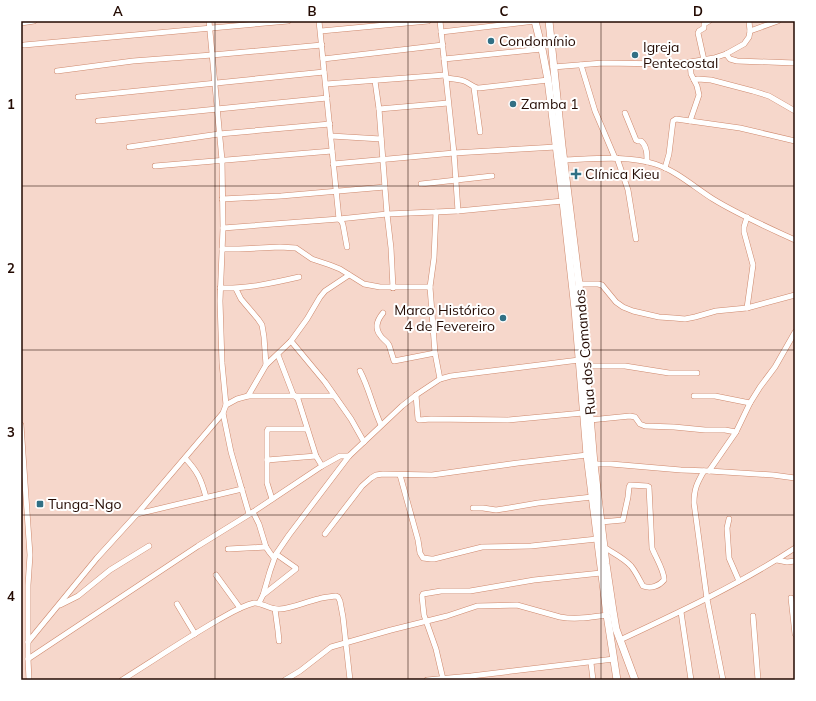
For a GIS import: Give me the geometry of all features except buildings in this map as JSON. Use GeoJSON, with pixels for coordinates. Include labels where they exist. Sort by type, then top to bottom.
{"type":"FeatureCollection","features":[{"type":"Feature","properties":{"kind":"main road","name":"Rua dos Comandos"},"geometry":{"type":"LineString","coordinates":[[535,21],[548,80],[575,309],[587,455],[607,615],[617,680]]}},
{"type":"Feature","properties":{"kind":"main road","name":"Rua dos Comandos"},"geometry":{"type":"LineString","coordinates":[[549,21],[553,67],[579,284],[594,464],[612,611],[616,628],[635,680]]}},
{"type":"Feature","properties":{"kind":"street"},"geometry":{"type":"LineString","coordinates":[[21,22],[34,21]]}},
{"type":"Feature","properties":{"kind":"street"},"geometry":{"type":"LineString","coordinates":[[28,642],[97,558],[137,514],[223,413],[226,405],[222,363],[220,301],[223,228],[222,160],[209,21]]}},
{"type":"Feature","properties":{"kind":"street"},"geometry":{"type":"LineString","coordinates":[[24,45],[288,21]]}},
{"type":"Feature","properties":{"kind":"street"},"geometry":{"type":"LineString","coordinates":[[320,21],[339,219],[343,225],[347,247]]}},
{"type":"Feature","properties":{"kind":"street"},"geometry":{"type":"LineString","coordinates":[[321,31],[428,21]]}},
{"type":"Feature","properties":{"kind":"street"},"geometry":{"type":"LineString","coordinates":[[440,21],[454,153],[458,211]]}},
{"type":"Feature","properties":{"kind":"street"},"geometry":{"type":"LineString","coordinates":[[441,32],[535,21]]}},
{"type":"Feature","properties":{"kind":"street"},"geometry":{"type":"LineString","coordinates":[[704,60],[698,33],[704,28],[704,24],[709,21]]}},
{"type":"Feature","properties":{"kind":"street"},"geometry":{"type":"LineString","coordinates":[[553,67],[603,63],[666,64],[714,58],[726,54],[744,44],[750,31],[749,21]]}},
{"type":"Feature","properties":{"kind":"street"},"geometry":{"type":"LineString","coordinates":[[750,31],[778,21]]}},
{"type":"Feature","properties":{"kind":"street"},"geometry":{"type":"LineString","coordinates":[[57,71],[133,62],[322,45]]}},
{"type":"Feature","properties":{"kind":"street"},"geometry":{"type":"LineString","coordinates":[[323,59],[443,45]]}},
{"type":"Feature","properties":{"kind":"street"},"geometry":{"type":"LineString","coordinates":[[444,59],[542,49]]}},
{"type":"Feature","properties":{"kind":"street"},"geometry":{"type":"LineString","coordinates":[[726,54],[730,59],[737,61],[795,63]]}},
{"type":"Feature","properties":{"kind":"street"},"geometry":{"type":"LineString","coordinates":[[690,62],[691,74],[697,86],[699,95],[690,121]]}},
{"type":"Feature","properties":{"kind":"street"},"geometry":{"type":"LineString","coordinates":[[581,65],[595,111],[616,158],[628,190],[636,239]]}},
{"type":"Feature","properties":{"kind":"street"},"geometry":{"type":"LineString","coordinates":[[78,97],[324,72]]}},
{"type":"Feature","properties":{"kind":"street"},"geometry":{"type":"LineString","coordinates":[[326,84],[446,76],[465,82],[474,88],[479,88],[548,80]]}},
{"type":"Feature","properties":{"kind":"street"},"geometry":{"type":"LineString","coordinates":[[694,80],[711,80],[758,92],[769,96],[795,111]]}},
{"type":"Feature","properties":{"kind":"street"},"geometry":{"type":"LineString","coordinates":[[375,81],[382,139],[393,288]]}},
{"type":"Feature","properties":{"kind":"street"},"geometry":{"type":"LineString","coordinates":[[474,88],[480,132]]}},
{"type":"Feature","properties":{"kind":"street"},"geometry":{"type":"LineString","coordinates":[[98,121],[327,98]]}},
{"type":"Feature","properties":{"kind":"street"},"geometry":{"type":"LineString","coordinates":[[379,109],[448,103]]}},
{"type":"Feature","properties":{"kind":"street"},"geometry":{"type":"LineString","coordinates":[[625,113],[636,140],[643,142],[647,153],[647,162]]}},
{"type":"Feature","properties":{"kind":"street"},"geometry":{"type":"LineString","coordinates":[[665,168],[669,154],[673,121],[678,119],[740,128],[795,141]]}},
{"type":"Feature","properties":{"kind":"street"},"geometry":{"type":"LineString","coordinates":[[129,146],[219,134],[330,124]]}},
{"type":"Feature","properties":{"kind":"street"},"geometry":{"type":"LineString","coordinates":[[331,136],[382,139]]}},
{"type":"Feature","properties":{"kind":"street"},"geometry":{"type":"LineString","coordinates":[[333,164],[454,153],[556,146]]}},
{"type":"Feature","properties":{"kind":"street"},"geometry":{"type":"LineString","coordinates":[[155,166],[332,151]]}},
{"type":"Feature","properties":{"kind":"street"},"geometry":{"type":"LineString","coordinates":[[564,160],[616,158],[655,164],[677,174],[712,198],[795,240]]}},
{"type":"Feature","properties":{"kind":"street"},"geometry":{"type":"LineString","coordinates":[[421,184],[492,176]]}},
{"type":"Feature","properties":{"kind":"street"},"geometry":{"type":"LineString","coordinates":[[222,199],[281,196],[385,186]]}},
{"type":"Feature","properties":{"kind":"street"},"geometry":{"type":"LineString","coordinates":[[223,228],[387,214],[458,211],[563,201]]}},
{"type":"Feature","properties":{"kind":"street"},"geometry":{"type":"LineString","coordinates":[[436,212],[434,258],[430,287],[435,353],[440,379]]}},
{"type":"Feature","properties":{"kind":"street"},"geometry":{"type":"LineString","coordinates":[[747,217],[744,232],[753,265],[747,308]]}},
{"type":"Feature","properties":{"kind":"street"},"geometry":{"type":"LineString","coordinates":[[222,249],[280,247],[296,248],[312,259],[330,265],[364,284],[393,288],[430,287]]}},
{"type":"Feature","properties":{"kind":"street"},"geometry":{"type":"LineString","coordinates":[[248,396],[266,365],[291,341],[325,291],[349,275]]}},
{"type":"Feature","properties":{"kind":"street"},"geometry":{"type":"LineString","coordinates":[[220,288],[236,289],[299,277]]}},
{"type":"Feature","properties":{"kind":"street"},"geometry":{"type":"LineString","coordinates":[[579,284],[602,285],[612,299],[623,307],[633,311],[659,317],[685,319],[716,311],[747,308],[795,294]]}},
{"type":"Feature","properties":{"kind":"street"},"geometry":{"type":"LineString","coordinates":[[236,289],[241,299],[262,325],[266,365]]}},
{"type":"Feature","properties":{"kind":"street"},"geometry":{"type":"LineString","coordinates":[[383,312],[378,318],[377,327],[379,334],[388,342],[394,362],[435,353]]}},
{"type":"Feature","properties":{"kind":"street"},"geometry":{"type":"LineString","coordinates":[[723,680],[707,599],[698,533],[694,494],[695,488],[736,432],[750,403],[775,367],[795,332]]}},
{"type":"Feature","properties":{"kind":"street"},"geometry":{"type":"LineString","coordinates":[[291,341],[325,382],[351,419],[364,442]]}},
{"type":"Feature","properties":{"kind":"street"},"geometry":{"type":"LineString","coordinates":[[278,355],[293,394],[298,399],[316,456],[322,466]]}},
{"type":"Feature","properties":{"kind":"street"},"geometry":{"type":"LineString","coordinates":[[259,603],[263,595],[275,556],[293,529],[349,456],[381,425],[416,395],[440,379],[451,376],[579,360]]}},
{"type":"Feature","properties":{"kind":"street"},"geometry":{"type":"LineString","coordinates":[[586,366],[625,366],[670,373],[697,373]]}},
{"type":"Feature","properties":{"kind":"street"},"geometry":{"type":"LineString","coordinates":[[360,371],[366,383],[376,415],[381,425]]}},
{"type":"Feature","properties":{"kind":"street"},"geometry":{"type":"LineString","coordinates":[[416,395],[419,420],[508,420],[583,413]]}},
{"type":"Feature","properties":{"kind":"street"},"geometry":{"type":"LineString","coordinates":[[226,405],[237,399],[248,396],[334,396]]}},
{"type":"Feature","properties":{"kind":"street"},"geometry":{"type":"LineString","coordinates":[[694,396],[715,396],[750,403]]}},
{"type":"Feature","properties":{"kind":"street"},"geometry":{"type":"LineString","coordinates":[[223,413],[231,452],[242,489],[251,513],[259,524],[266,547],[268,551],[275,556],[296,568],[263,595]]}},
{"type":"Feature","properties":{"kind":"street"},"geometry":{"type":"LineString","coordinates":[[590,420],[630,416],[635,417],[640,424],[645,426],[725,430],[736,432]]}},
{"type":"Feature","properties":{"kind":"street"},"geometry":{"type":"LineString","coordinates":[[21,425],[30,555],[28,584],[29,680]]}},
{"type":"Feature","properties":{"kind":"street"},"geometry":{"type":"LineString","coordinates":[[272,499],[267,486],[268,429],[307,429]]}},
{"type":"Feature","properties":{"kind":"street"},"geometry":{"type":"LineString","coordinates":[[324,534],[362,486],[376,475],[432,475],[587,455]]}},
{"type":"Feature","properties":{"kind":"street"},"geometry":{"type":"LineString","coordinates":[[267,460],[316,456]]}},
{"type":"Feature","properties":{"kind":"street"},"geometry":{"type":"LineString","coordinates":[[28,659],[322,466],[340,456],[349,456]]}},
{"type":"Feature","properties":{"kind":"street"},"geometry":{"type":"LineString","coordinates":[[185,458],[198,474],[206,497]]}},
{"type":"Feature","properties":{"kind":"street"},"geometry":{"type":"LineString","coordinates":[[594,464],[773,475],[795,478]]}},
{"type":"Feature","properties":{"kind":"street"},"geometry":{"type":"LineString","coordinates":[[400,475],[418,540],[420,556],[427,559],[434,559],[482,547],[531,546],[597,539]]}},
{"type":"Feature","properties":{"kind":"street"},"geometry":{"type":"LineString","coordinates":[[601,522],[623,520],[630,485],[649,487],[652,548],[665,576],[664,580],[654,587],[650,588],[643,586],[631,566],[604,547]]}},
{"type":"Feature","properties":{"kind":"street"},"geometry":{"type":"LineString","coordinates":[[137,514],[242,489]]}},
{"type":"Feature","properties":{"kind":"street"},"geometry":{"type":"LineString","coordinates":[[473,508],[496,510],[538,503],[592,498]]}},
{"type":"Feature","properties":{"kind":"street"},"geometry":{"type":"LineString","coordinates":[[729,519],[727,528],[729,558],[739,581]]}},
{"type":"Feature","properties":{"kind":"street"},"geometry":{"type":"LineString","coordinates":[[59,606],[78,596],[110,570],[149,546]]}},
{"type":"Feature","properties":{"kind":"street"},"geometry":{"type":"LineString","coordinates":[[228,549],[266,547]]}},
{"type":"Feature","properties":{"kind":"street"},"geometry":{"type":"LineString","coordinates":[[620,640],[707,599],[777,560],[795,548]]}},
{"type":"Feature","properties":{"kind":"street"},"geometry":{"type":"LineString","coordinates":[[777,560],[787,562],[795,561]]}},
{"type":"Feature","properties":{"kind":"street"},"geometry":{"type":"LineString","coordinates":[[443,678],[436,649],[426,621],[422,596],[424,593],[470,590],[534,580],[602,574]]}},
{"type":"Feature","properties":{"kind":"street"},"geometry":{"type":"LineString","coordinates":[[216,575],[240,608]]}},
{"type":"Feature","properties":{"kind":"street"},"geometry":{"type":"LineString","coordinates":[[122,680],[195,634],[240,608],[253,603],[259,603],[274,609],[288,608],[318,599],[337,596],[342,609],[350,680]]}},
{"type":"Feature","properties":{"kind":"street"},"geometry":{"type":"LineString","coordinates":[[791,598],[795,634]]}},
{"type":"Feature","properties":{"kind":"street"},"geometry":{"type":"LineString","coordinates":[[177,604],[195,634]]}},
{"type":"Feature","properties":{"kind":"street"},"geometry":{"type":"LineString","coordinates":[[285,680],[300,671],[330,648],[477,606],[521,606],[560,618],[579,618],[607,615]]}},
{"type":"Feature","properties":{"kind":"street"},"geometry":{"type":"LineString","coordinates":[[274,609],[279,641]]}},
{"type":"Feature","properties":{"kind":"street"},"geometry":{"type":"LineString","coordinates":[[681,612],[691,680]]}},
{"type":"Feature","properties":{"kind":"street"},"geometry":{"type":"LineString","coordinates":[[753,616],[758,680]]}},
{"type":"Feature","properties":{"kind":"street"},"geometry":{"type":"LineString","coordinates":[[427,680],[443,678],[471,678],[614,659]]}},
{"type":"Feature","properties":{"kind":"street"},"geometry":{"type":"LineString","coordinates":[[591,663],[593,680]]}},
{"type":"Feature","properties":{"kind":"place","name":"Condomínio"},"geometry":{"type":"Point","coordinates":[491,41]}},
{"type":"Feature","properties":{"kind":"place","name":"Igreja Pentecostal"},"geometry":{"type":"Point","coordinates":[635,55]}},
{"type":"Feature","properties":{"kind":"place","name":"Zamba 1"},"geometry":{"type":"Point","coordinates":[513,104]}},
{"type":"Feature","properties":{"kind":"place","name":"Clínica Kieu"},"geometry":{"type":"Point","coordinates":[576,174]}},
{"type":"Feature","properties":{"kind":"place","name":"Marco Histórico 4 de Fevereiro"},"geometry":{"type":"Point","coordinates":[503,318]}},
{"type":"Feature","properties":{"kind":"place","name":"Tunga-Ngo"},"geometry":{"type":"Point","coordinates":[40,504]}}]}
